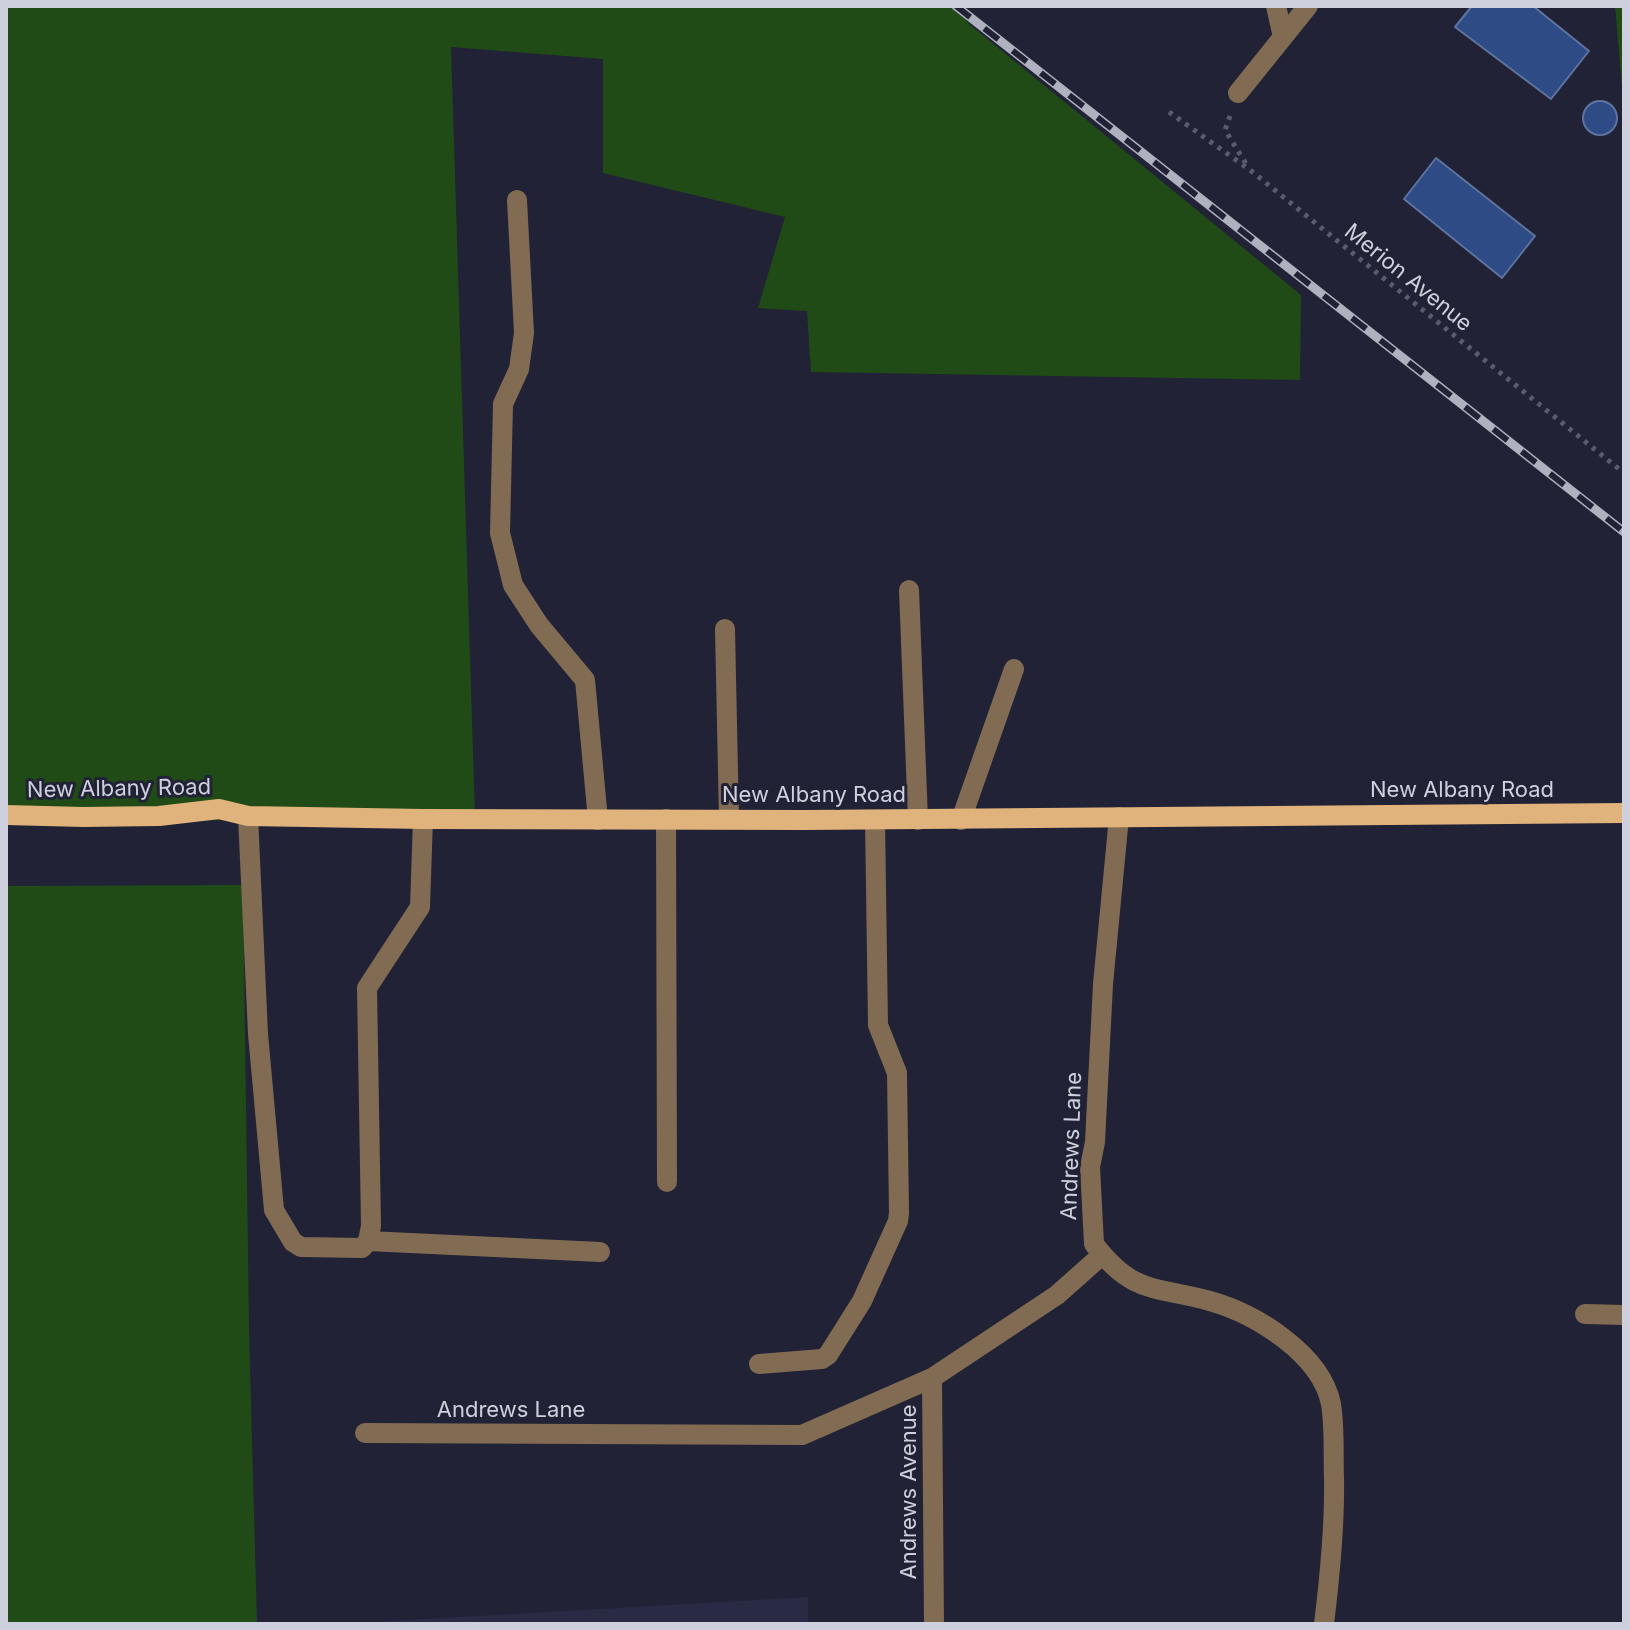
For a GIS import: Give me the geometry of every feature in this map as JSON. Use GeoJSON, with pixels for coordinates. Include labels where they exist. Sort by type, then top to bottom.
{"type":"FeatureCollection","features":[{"type":"Feature","properties":{"kind":"main road","name":"New Albany Road"},"geometry":{"type":"LineString","coordinates":[[6,815],[159,816],[219,809],[248,816],[423,819],[961,820],[1624,813]]}},
{"type":"Feature","properties":{"kind":"street"},"geometry":{"type":"LineString","coordinates":[[1276,6],[1283,37]]}},
{"type":"Feature","properties":{"kind":"street"},"geometry":{"type":"LineString","coordinates":[[1238,93],[1308,6]]}},
{"type":"Feature","properties":{"kind":"street"},"geometry":{"type":"LineString","coordinates":[[517,200],[524,333],[519,369],[503,404],[500,533],[513,585],[539,625],[585,680],[598,820]]}},
{"type":"Feature","properties":{"kind":"street"},"geometry":{"type":"LineString","coordinates":[[909,590],[918,820]]}},
{"type":"Feature","properties":{"kind":"street"},"geometry":{"type":"LineString","coordinates":[[725,629],[729,819]]}},
{"type":"Feature","properties":{"kind":"street"},"geometry":{"type":"LineString","coordinates":[[961,820],[1014,669]]}},
{"type":"Feature","properties":{"kind":"street"},"geometry":{"type":"LineString","coordinates":[[248,816],[258,1034],[274,1210],[293,1242],[301,1247],[362,1248],[368,1241],[371,1226],[367,988],[420,907],[423,819]]}},
{"type":"Feature","properties":{"kind":"street","name":"Andrews Lane"},"geometry":{"type":"LineString","coordinates":[[1102,1255],[1094,1244],[1090,1167],[1095,1142],[1110,883],[1119,817]]}},
{"type":"Feature","properties":{"kind":"street"},"geometry":{"type":"LineString","coordinates":[[666,819],[667,1182]]}},
{"type":"Feature","properties":{"kind":"street"},"geometry":{"type":"LineString","coordinates":[[759,1364],[822,1359],[828,1355],[862,1301],[898,1221],[897,1073],[878,1025],[875,820]]}},
{"type":"Feature","properties":{"kind":"street"},"geometry":{"type":"LineString","coordinates":[[368,1241],[600,1252]]}},
{"type":"Feature","properties":{"kind":"street"},"geometry":{"type":"LineString","coordinates":[[1102,1255],[1132,1281],[1159,1292],[1184,1295],[1244,1314],[1294,1348],[1315,1371],[1330,1401],[1334,1437],[1333,1554],[1324,1624]]}},
{"type":"Feature","properties":{"kind":"street","name":"Andrews Avenue"},"geometry":{"type":"LineString","coordinates":[[934,1624],[932,1378],[1057,1295],[1102,1255]]}},
{"type":"Feature","properties":{"kind":"street"},"geometry":{"type":"LineString","coordinates":[[1585,1314],[1624,1315]]}},
{"type":"Feature","properties":{"kind":"street","name":"Andrews Lane"},"geometry":{"type":"LineString","coordinates":[[365,1433],[802,1435],[932,1378]]}},
{"type":"Feature","properties":{"kind":"path"},"geometry":{"type":"LineString","coordinates":[[1238,93],[1225,130],[1250,170]]}},
{"type":"Feature","properties":{"kind":"path","name":"Merion Avenue"},"geometry":{"type":"LineString","coordinates":[[1169,112],[1250,170],[1624,473]]}},
{"type":"Feature","properties":{"kind":"shaded area"},"geometry":{"type":"Polygon","coordinates":[[[808,1597],[808,1624],[339,1624],[808,1597]]]}},
{"type":"Feature","properties":{"kind":"green space"},"geometry":{"type":"Polygon","coordinates":[[[6,6],[955,6],[969,24],[1301,295],[1300,380],[811,372],[807,311],[758,308],[785,217],[603,173],[603,59],[451,47],[475,817],[6,823],[6,6]]]}},
{"type":"Feature","properties":{"kind":"green space"},"geometry":{"type":"Polygon","coordinates":[[[1615,6],[1624,6],[1624,111],[1615,6]]]}},
{"type":"Feature","properties":{"kind":"green space"},"geometry":{"type":"Polygon","coordinates":[[[243,885],[249,1329],[257,1624],[6,1624],[6,886],[243,885]]]}},
{"type":"Feature","properties":{"kind":"water"},"geometry":{"type":"Polygon","coordinates":[[[1472,6],[1533,6],[1589,51],[1551,99],[1455,27],[1472,6]]]}},
{"type":"Feature","properties":{"kind":"water"},"geometry":{"type":"Polygon","coordinates":[[[1600,101],[1612,106],[1617,118],[1612,130],[1600,135],[1588,130],[1583,118],[1588,106],[1600,101]]]}},
{"type":"Feature","properties":{"kind":"water"},"geometry":{"type":"Polygon","coordinates":[[[1436,158],[1535,236],[1502,278],[1404,199],[1436,158]]]}},
{"type":"Feature","properties":{"kind":"railway"},"geometry":{"type":"LineString","coordinates":[[956,6],[1624,532]]}}]}
